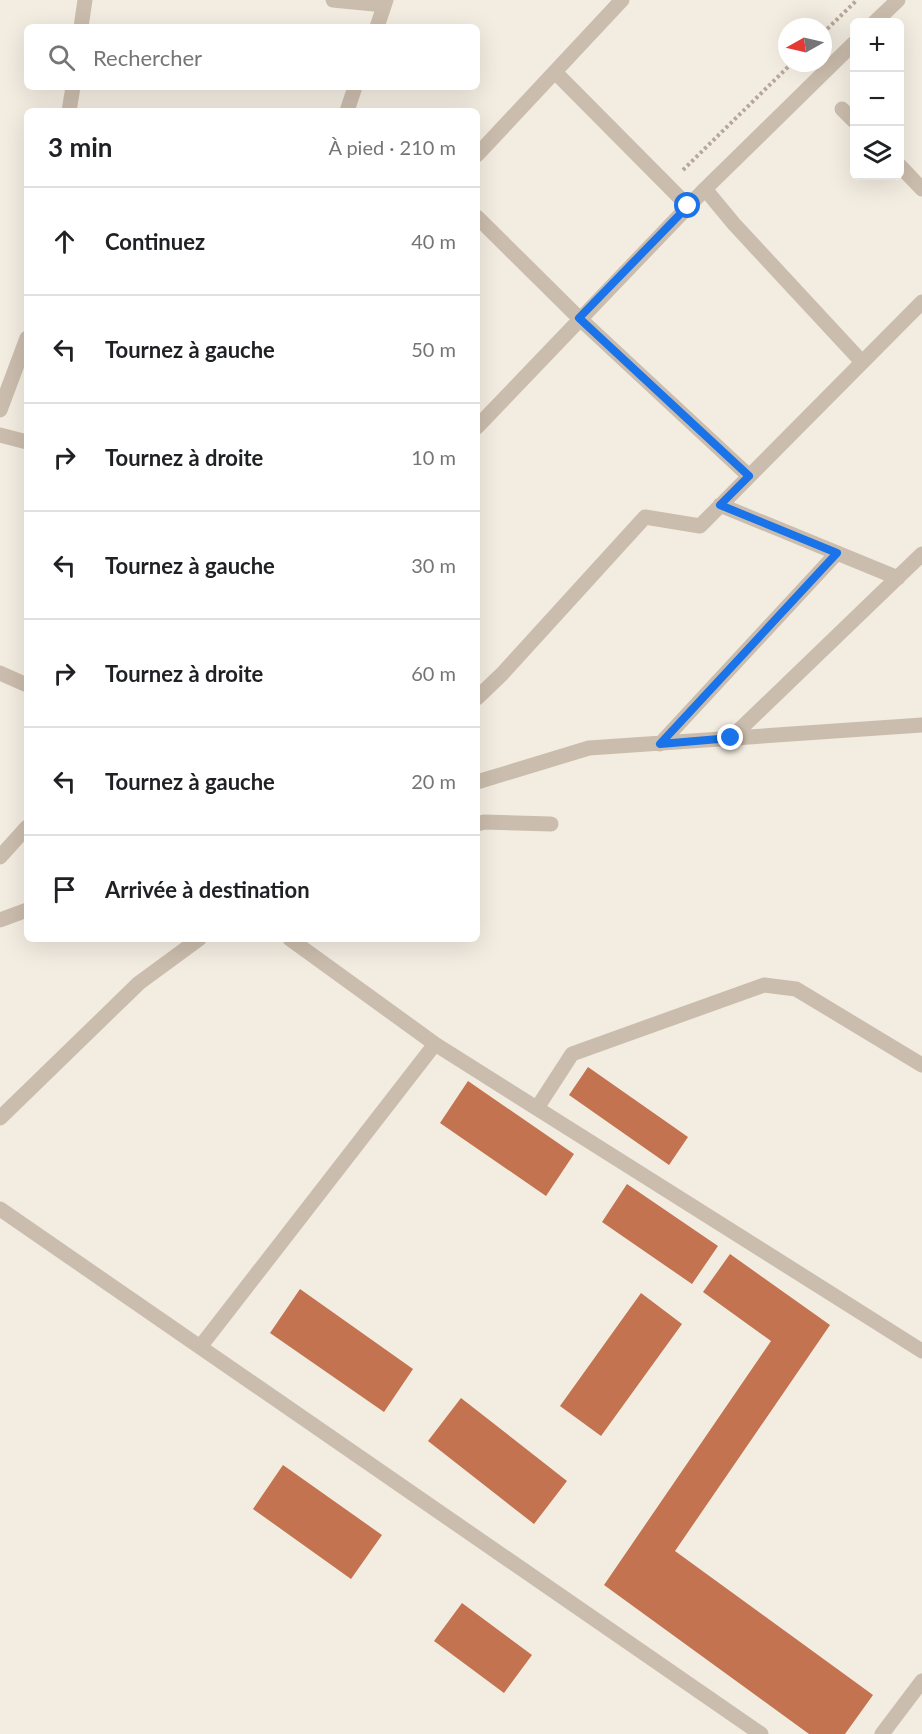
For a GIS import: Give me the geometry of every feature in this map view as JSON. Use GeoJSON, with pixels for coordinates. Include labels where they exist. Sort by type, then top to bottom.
{"type":"FeatureCollection","features":[{"type":"Feature","properties":{"kind":"street"},"geometry":{"type":"LineString","coordinates":[[81,24],[85,0]]}},
{"type":"Feature","properties":{"kind":"street"},"geometry":{"type":"LineString","coordinates":[[333,0],[385,3],[377,24]]}},
{"type":"Feature","properties":{"kind":"street"},"geometry":{"type":"LineString","coordinates":[[480,152],[622,0]]}},
{"type":"Feature","properties":{"kind":"street"},"geometry":{"type":"LineString","coordinates":[[879,18],[898,0]]}},
{"type":"Feature","properties":{"kind":"street"},"geometry":{"type":"LineString","coordinates":[[480,424],[688,206],[850,48]]}},
{"type":"Feature","properties":{"kind":"street"},"geometry":{"type":"LineString","coordinates":[[555,72],[688,206]]}},
{"type":"Feature","properties":{"kind":"street"},"geometry":{"type":"LineString","coordinates":[[70,108],[72,90]]}},
{"type":"Feature","properties":{"kind":"street"},"geometry":{"type":"LineString","coordinates":[[348,108],[354,90]]}},
{"type":"Feature","properties":{"kind":"street"},"geometry":{"type":"LineString","coordinates":[[842,109],[850,116]]}},
{"type":"Feature","properties":{"kind":"street"},"geometry":{"type":"LineString","coordinates":[[904,170],[922,189]]}},
{"type":"Feature","properties":{"kind":"street"},"geometry":{"type":"LineString","coordinates":[[705,189],[734,224],[862,362]]}},
{"type":"Feature","properties":{"kind":"street"},"geometry":{"type":"LineString","coordinates":[[480,220],[579,318],[749,476]]}},
{"type":"Feature","properties":{"kind":"street"},"geometry":{"type":"LineString","coordinates":[[480,695],[645,517],[700,526],[922,302]]}},
{"type":"Feature","properties":{"kind":"street"},"geometry":{"type":"LineString","coordinates":[[0,410],[24,346]]}},
{"type":"Feature","properties":{"kind":"street"},"geometry":{"type":"LineString","coordinates":[[0,435],[24,441]]}},
{"type":"Feature","properties":{"kind":"street"},"geometry":{"type":"LineString","coordinates":[[720,505],[898,578]]}},
{"type":"Feature","properties":{"kind":"street"},"geometry":{"type":"LineString","coordinates":[[660,744],[837,553]]}},
{"type":"Feature","properties":{"kind":"street"},"geometry":{"type":"LineString","coordinates":[[731,738],[922,554]]}},
{"type":"Feature","properties":{"kind":"street"},"geometry":{"type":"LineString","coordinates":[[0,673],[24,684]]}},
{"type":"Feature","properties":{"kind":"street"},"geometry":{"type":"LineString","coordinates":[[480,781],[589,748],[922,725]]}},
{"type":"Feature","properties":{"kind":"street"},"geometry":{"type":"LineString","coordinates":[[480,823],[551,824]]}},
{"type":"Feature","properties":{"kind":"street"},"geometry":{"type":"LineString","coordinates":[[0,856],[24,830]]}},
{"type":"Feature","properties":{"kind":"street"},"geometry":{"type":"LineString","coordinates":[[0,920],[24,911]]}},
{"type":"Feature","properties":{"kind":"street"},"geometry":{"type":"LineString","coordinates":[[0,1118],[139,983],[196,942]]}},
{"type":"Feature","properties":{"kind":"street"},"geometry":{"type":"LineString","coordinates":[[294,942],[435,1044],[922,1351]]}},
{"type":"Feature","properties":{"kind":"street"},"geometry":{"type":"LineString","coordinates":[[537,1108],[572,1054],[764,985],[796,989],[922,1065]]}},
{"type":"Feature","properties":{"kind":"street"},"geometry":{"type":"LineString","coordinates":[[200,1347],[435,1044]]}},
{"type":"Feature","properties":{"kind":"street"},"geometry":{"type":"LineString","coordinates":[[0,1209],[761,1734]]}},
{"type":"Feature","properties":{"kind":"street"},"geometry":{"type":"LineString","coordinates":[[882,1734],[922,1681]]}},
{"type":"Feature","properties":{"kind":"path"},"geometry":{"type":"LineString","coordinates":[[832,24],[857,0]]}},
{"type":"Feature","properties":{"kind":"path"},"geometry":{"type":"LineString","coordinates":[[667,185],[783,72]]}},
{"type":"Feature","properties":{"kind":"building"},"geometry":{"type":"Polygon","coordinates":[[[588,1067],[688,1137],[669,1165],[569,1095],[588,1067]]]}},
{"type":"Feature","properties":{"kind":"building"},"geometry":{"type":"Polygon","coordinates":[[[468,1081],[574,1154],[546,1196],[440,1123],[468,1081]]]}},
{"type":"Feature","properties":{"kind":"building"},"geometry":{"type":"Polygon","coordinates":[[[627,1184],[718,1246],[692,1284],[602,1222],[627,1184]]]}},
{"type":"Feature","properties":{"kind":"building"},"geometry":{"type":"Polygon","coordinates":[[[730,1254],[830,1325],[675,1551],[873,1695],[845,1734],[809,1734],[604,1585],[771,1341],[703,1292],[730,1254]]]}},
{"type":"Feature","properties":{"kind":"building"},"geometry":{"type":"Polygon","coordinates":[[[300,1289],[413,1369],[384,1412],[270,1333],[300,1289]]]}},
{"type":"Feature","properties":{"kind":"building"},"geometry":{"type":"Polygon","coordinates":[[[641,1293],[682,1324],[601,1436],[560,1406],[641,1293]]]}},
{"type":"Feature","properties":{"kind":"building"},"geometry":{"type":"Polygon","coordinates":[[[461,1398],[567,1481],[534,1524],[428,1441],[461,1398]]]}},
{"type":"Feature","properties":{"kind":"building"},"geometry":{"type":"Polygon","coordinates":[[[283,1465],[382,1535],[351,1579],[253,1509],[283,1465]]]}},
{"type":"Feature","properties":{"kind":"building"},"geometry":{"type":"Polygon","coordinates":[[[462,1603],[532,1655],[504,1693],[434,1641],[462,1603]]]}},
{"type":"Feature","properties":{"kind":"route"},"geometry":{"type":"LineString","coordinates":[[688,206],[579,318],[749,476],[720,505],[837,553],[660,744],[731,738]]}}]}
